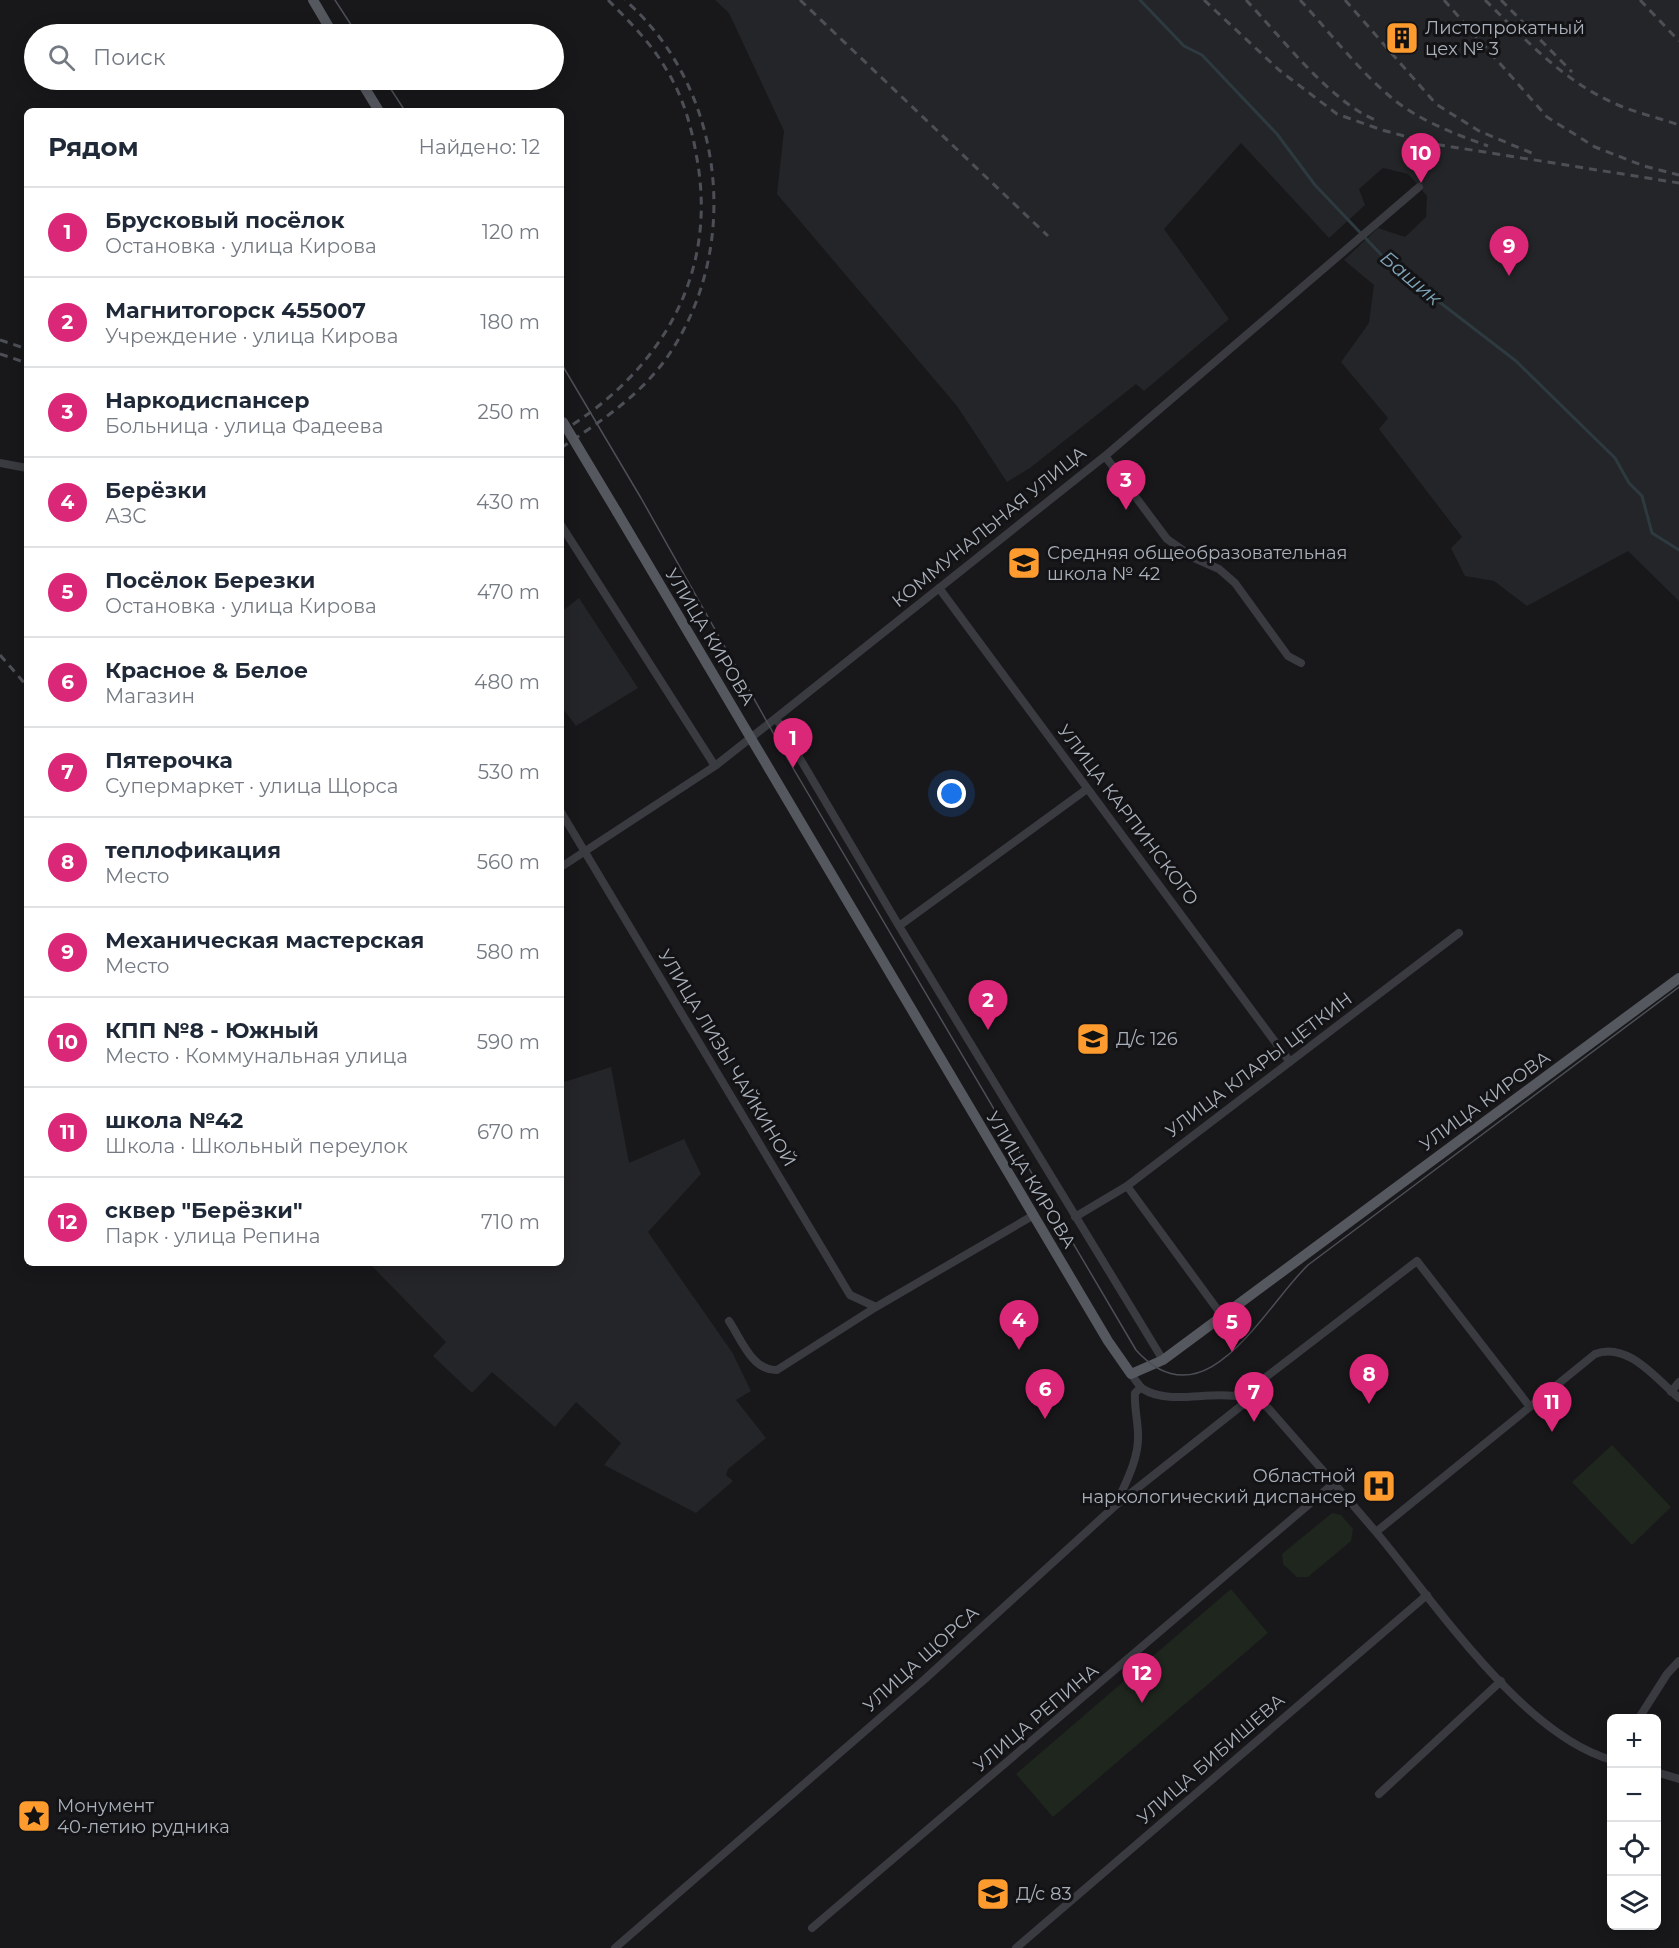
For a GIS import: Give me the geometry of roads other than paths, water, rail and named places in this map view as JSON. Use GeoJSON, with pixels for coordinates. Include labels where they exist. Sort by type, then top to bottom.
{"type":"FeatureCollection","features":[{"type":"Feature","properties":{"kind":"main road"},"geometry":{"type":"LineString","coordinates":[[313,0],[327,24]]}},
{"type":"Feature","properties":{"kind":"main road"},"geometry":{"type":"LineString","coordinates":[[366,90],[377,108]]}},
{"type":"Feature","properties":{"kind":"main road","name":"УЛИЦА КИРОВА"},"geometry":{"type":"LineString","coordinates":[[564,423],[1108,1341],[1131,1374],[1163,1360],[1223,1317],[1679,978]]}},
{"type":"Feature","properties":{"kind":"street","name":"КОММУНАЛЬНАЯ УЛИЦА"},"geometry":{"type":"LineString","coordinates":[[564,865],[716,766],[1105,456],[1419,187]]}},
{"type":"Feature","properties":{"kind":"street"},"geometry":{"type":"LineString","coordinates":[[1105,456],[1167,539],[1194,558],[1219,569],[1235,583],[1288,656],[1301,663]]}},
{"type":"Feature","properties":{"kind":"street"},"geometry":{"type":"LineString","coordinates":[[0,463],[24,467]]}},
{"type":"Feature","properties":{"kind":"street"},"geometry":{"type":"LineString","coordinates":[[564,530],[716,766]]}},
{"type":"Feature","properties":{"kind":"street","name":"УЛИЦА КАРПИНСКОГО"},"geometry":{"type":"LineString","coordinates":[[939,588],[1290,1062]]}},
{"type":"Feature","properties":{"kind":"street"},"geometry":{"type":"LineString","coordinates":[[776,718],[898,926],[1163,1360]]}},
{"type":"Feature","properties":{"kind":"street"},"geometry":{"type":"LineString","coordinates":[[898,926],[1087,789]]}},
{"type":"Feature","properties":{"kind":"street","name":"УЛИЦА ЛИЗЫ ЧАЙКИНОЙ"},"geometry":{"type":"LineString","coordinates":[[564,817],[849,1295],[876,1307]]}},
{"type":"Feature","properties":{"kind":"street","name":"УЛИЦА КЛАРЫ ЦЕТКИН"},"geometry":{"type":"LineString","coordinates":[[1075,1217],[1127,1186],[1459,933]]}},
{"type":"Feature","properties":{"kind":"street"},"geometry":{"type":"LineString","coordinates":[[1127,1186],[1223,1317]]}},
{"type":"Feature","properties":{"kind":"street"},"geometry":{"type":"LineString","coordinates":[[729,1321],[757,1364],[769,1370],[777,1370],[876,1307],[1034,1215]]}},
{"type":"Feature","properties":{"kind":"street"},"geometry":{"type":"LineString","coordinates":[[1237,1394],[1261,1381],[1417,1261],[1530,1407]]}},
{"type":"Feature","properties":{"kind":"street"},"geometry":{"type":"LineString","coordinates":[[1376,1532],[1587,1358],[1608,1350],[1630,1357],[1679,1398]]}},
{"type":"Feature","properties":{"kind":"street"},"geometry":{"type":"LineString","coordinates":[[1131,1374],[1141,1387],[1172,1395],[1237,1394],[1251,1398],[1268,1408],[1501,1681],[1545,1724],[1580,1748],[1607,1759]]}},
{"type":"Feature","properties":{"kind":"street"},"geometry":{"type":"LineString","coordinates":[[1671,1392],[1679,1382]]}},
{"type":"Feature","properties":{"kind":"street"},"geometry":{"type":"LineString","coordinates":[[1116,1505],[1131,1470],[1139,1438],[1134,1402],[1135,1393],[1141,1387]]}},
{"type":"Feature","properties":{"kind":"street","name":"УЛИЦА ЩОРСА"},"geometry":{"type":"LineString","coordinates":[[615,1948],[925,1679],[1116,1505],[1251,1398]]}},
{"type":"Feature","properties":{"kind":"street","name":"УЛИЦА РЕПИНА"},"geometry":{"type":"LineString","coordinates":[[812,1928],[1334,1483]]}},
{"type":"Feature","properties":{"kind":"street","name":"УЛИЦА БИБИШЕВА"},"geometry":{"type":"LineString","coordinates":[[1016,1948],[1427,1595]]}},
{"type":"Feature","properties":{"kind":"street"},"geometry":{"type":"LineString","coordinates":[[1642,1714],[1667,1674],[1679,1661]]}},
{"type":"Feature","properties":{"kind":"street"},"geometry":{"type":"LineString","coordinates":[[1379,1794],[1501,1681]]}},
{"type":"Feature","properties":{"kind":"street"},"geometry":{"type":"LineString","coordinates":[[1602,1757],[1607,1754]]}},
{"type":"Feature","properties":{"kind":"street"},"geometry":{"type":"LineString","coordinates":[[1661,1774],[1679,1779]]}},
{"type":"Feature","properties":{"kind":"waterway","name":"Башик"},"geometry":{"type":"LineString","coordinates":[[1140,0],[1184,46],[1202,55],[1277,134],[1315,185],[1390,264],[1516,361],[1615,458],[1629,483],[1642,496],[1652,533],[1679,550]]}},
{"type":"Feature","properties":{"kind":"tram line"},"geometry":{"type":"LineString","coordinates":[[335,0],[351,24]]}},
{"type":"Feature","properties":{"kind":"tram line"},"geometry":{"type":"LineString","coordinates":[[391,90],[403,108]]}},
{"type":"Feature","properties":{"kind":"tram line"},"geometry":{"type":"LineString","coordinates":[[564,368],[641,498],[793,768],[1136,1350],[1161,1370],[1186,1375],[1209,1368],[1231,1352],[1252,1331],[1308,1265],[1679,987]]}},
{"type":"Feature","properties":{"kind":"railway"},"geometry":{"type":"LineString","coordinates":[[564,430],[596,408],[627,380],[653,350],[674,317],[689,281],[699,243],[701,202],[697,159],[682,101],[672,79],[654,50],[608,0]]}},
{"type":"Feature","properties":{"kind":"railway"},"geometry":{"type":"LineString","coordinates":[[564,446],[620,406],[659,368],[670,353],[693,310],[708,264],[714,216],[712,168],[702,120],[684,76],[658,35],[625,0]]}},
{"type":"Feature","properties":{"kind":"railway"},"geometry":{"type":"LineString","coordinates":[[800,0],[1048,236]]}},
{"type":"Feature","properties":{"kind":"railway"},"geometry":{"type":"LineString","coordinates":[[1204,0],[1279,70],[1337,114],[1382,130],[1434,144],[1679,183]]}},
{"type":"Feature","properties":{"kind":"railway"},"geometry":{"type":"LineString","coordinates":[[1246,0],[1325,85],[1343,100],[1378,121]]}},
{"type":"Feature","properties":{"kind":"railway"},"geometry":{"type":"LineString","coordinates":[[1300,0],[1363,71],[1397,102],[1434,124],[1488,146]]}},
{"type":"Feature","properties":{"kind":"railway"},"geometry":{"type":"LineString","coordinates":[[1345,0],[1436,104],[1479,131],[1534,154]]}},
{"type":"Feature","properties":{"kind":"railway"},"geometry":{"type":"LineString","coordinates":[[1444,0],[1547,117],[1595,147],[1644,166],[1679,175]]}},
{"type":"Feature","properties":{"kind":"railway"},"geometry":{"type":"LineString","coordinates":[[1485,0],[1547,59],[1580,85],[1618,105],[1679,125]]}},
{"type":"Feature","properties":{"kind":"railway"},"geometry":{"type":"LineString","coordinates":[[1501,0],[1572,72]]}},
{"type":"Feature","properties":{"kind":"railway"},"geometry":{"type":"LineString","coordinates":[[1640,0],[1679,41]]}},
{"type":"Feature","properties":{"kind":"railway"},"geometry":{"type":"LineString","coordinates":[[0,340],[24,348]]}},
{"type":"Feature","properties":{"kind":"railway"},"geometry":{"type":"LineString","coordinates":[[0,354],[24,362]]}},
{"type":"Feature","properties":{"kind":"railway"},"geometry":{"type":"LineString","coordinates":[[0,655],[24,683]]}},
{"type":"Feature","properties":{"kind":"place","name":"Листопрокатный цех № 3"},"geometry":{"type":"Point","coordinates":[1402,38]}},
{"type":"Feature","properties":{"kind":"place","name":"КПП №8 - Южный"},"geometry":{"type":"Point","coordinates":[1421,183]}},
{"type":"Feature","properties":{"kind":"place","name":"Механическая мастерская"},"geometry":{"type":"Point","coordinates":[1509,276]}},
{"type":"Feature","properties":{"kind":"place","name":"Наркодиспансер"},"geometry":{"type":"Point","coordinates":[1126,510]}},
{"type":"Feature","properties":{"kind":"place","name":"Средняя общеобразовательная школа № 42"},"geometry":{"type":"Point","coordinates":[1024,563]}},
{"type":"Feature","properties":{"kind":"place","name":"Брусковый посёлок"},"geometry":{"type":"Point","coordinates":[793,768]}},
{"type":"Feature","properties":{"kind":"place","name":"Магнитогорск 455007"},"geometry":{"type":"Point","coordinates":[988,1030]}},
{"type":"Feature","properties":{"kind":"place","name":"Д/с 126"},"geometry":{"type":"Point","coordinates":[1093,1039]}},
{"type":"Feature","properties":{"kind":"place","name":"Берёзки"},"geometry":{"type":"Point","coordinates":[1019,1350]}},
{"type":"Feature","properties":{"kind":"place","name":"Посёлок Березки"},"geometry":{"type":"Point","coordinates":[1232,1352]}},
{"type":"Feature","properties":{"kind":"place","name":"теплофикация"},"geometry":{"type":"Point","coordinates":[1369,1404]}},
{"type":"Feature","properties":{"kind":"place","name":"Красное & Белое"},"geometry":{"type":"Point","coordinates":[1045,1419]}},
{"type":"Feature","properties":{"kind":"place","name":"Пятерочка"},"geometry":{"type":"Point","coordinates":[1254,1422]}},
{"type":"Feature","properties":{"kind":"place","name":"школа №42"},"geometry":{"type":"Point","coordinates":[1552,1432]}},
{"type":"Feature","properties":{"kind":"place","name":"Областной наркологический диспансер"},"geometry":{"type":"Point","coordinates":[1379,1486]}},
{"type":"Feature","properties":{"kind":"place","name":"сквер \"Берёзки\""},"geometry":{"type":"Point","coordinates":[1142,1703]}},
{"type":"Feature","properties":{"kind":"place","name":"Монумент 40-летию рудника"},"geometry":{"type":"Point","coordinates":[34,1816]}},
{"type":"Feature","properties":{"kind":"place","name":"Д/с 83"},"geometry":{"type":"Point","coordinates":[993,1894]}}]}
